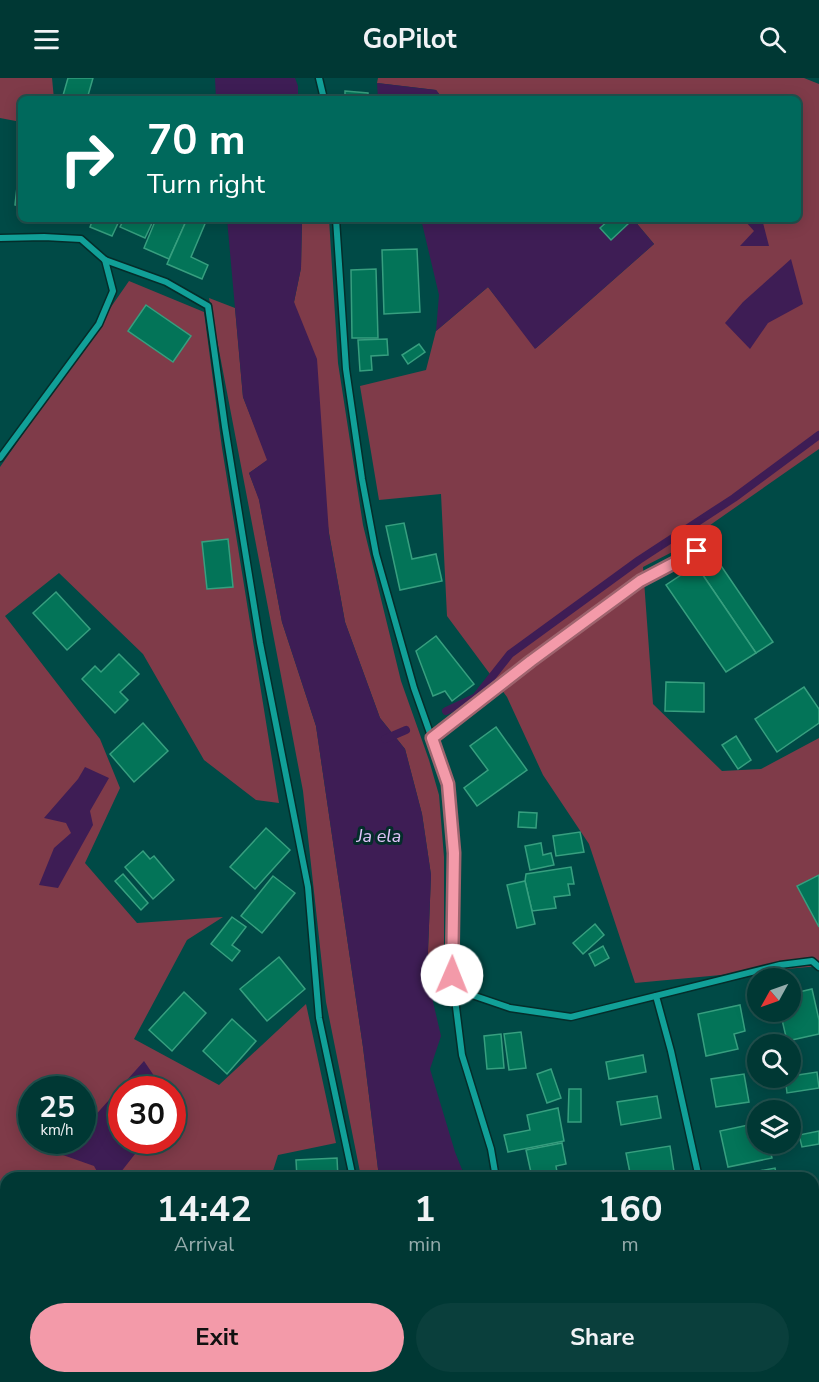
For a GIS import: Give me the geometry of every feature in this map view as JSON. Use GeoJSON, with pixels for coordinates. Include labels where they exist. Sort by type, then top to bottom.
{"type":"FeatureCollection","features":[{"type":"Feature","properties":{"kind":"street"},"geometry":{"type":"LineString","coordinates":[[319,78],[323,96]]}},
{"type":"Feature","properties":{"kind":"street"},"geometry":{"type":"LineString","coordinates":[[336,222],[346,369],[376,554],[414,688],[448,784],[454,853],[452,975],[462,1055],[491,1149],[495,1172]]}},
{"type":"Feature","properties":{"kind":"street"},"geometry":{"type":"LineString","coordinates":[[0,238],[81,239],[105,260],[166,282],[208,306],[260,643],[308,887],[319,1018],[352,1172]]}},
{"type":"Feature","properties":{"kind":"street"},"geometry":{"type":"LineString","coordinates":[[0,458],[99,324],[113,291],[105,260]]}},
{"type":"Feature","properties":{"kind":"street"},"geometry":{"type":"LineString","coordinates":[[452,975],[469,994],[510,1008],[571,1017],[780,965],[812,961],[819,967]]}},
{"type":"Feature","properties":{"kind":"street"},"geometry":{"type":"LineString","coordinates":[[656,996],[698,1172]]}},
{"type":"Feature","properties":{"kind":"lane"},"geometry":{"type":"LineString","coordinates":[[432,738],[531,661],[640,581],[716,541]]}},
{"type":"Feature","properties":{"kind":"shaded area"},"geometry":{"type":"Polygon","coordinates":[[[0,78],[52,78],[54,96],[18,96],[18,121],[0,118],[0,78]]]}},
{"type":"Feature","properties":{"kind":"shaded area"},"geometry":{"type":"Polygon","coordinates":[[[378,78],[804,78],[819,84],[819,449],[684,546],[643,567],[653,704],[722,771],[761,769],[819,738],[819,966],[747,968],[747,973],[635,983],[589,844],[543,775],[507,697],[447,616],[441,494],[379,500],[360,386],[426,370],[436,331],[488,287],[536,348],[654,244],[636,222],[801,222],[801,96],[441,96],[436,90],[377,83],[378,78]]]}},
{"type":"Feature","properties":{"kind":"shaded area"},"geometry":{"type":"Polygon","coordinates":[[[302,222],[329,222],[338,363],[363,525],[401,681],[439,795],[444,857],[444,956],[427,976],[431,875],[422,814],[405,749],[380,718],[345,622],[294,302],[301,268],[302,222]]]}},
{"type":"Feature","properties":{"kind":"shaded area"},"geometry":{"type":"Polygon","coordinates":[[[129,281],[204,312],[222,448],[279,803],[256,800],[204,760],[143,654],[59,573],[5,616],[100,739],[120,788],[85,863],[137,923],[223,917],[187,940],[134,1039],[219,1085],[306,1004],[336,1143],[278,1155],[273,1172],[0,1172],[0,467],[129,281]]]}},
{"type":"Feature","properties":{"kind":"shaded area"},"geometry":{"type":"Polygon","coordinates":[[[209,298],[235,308],[243,397],[268,460],[249,473],[259,499],[282,622],[316,726],[363,1047],[378,1172],[360,1172],[326,1002],[303,791],[209,298]]]}},
{"type":"Feature","properties":{"kind":"water"},"geometry":{"type":"Polygon","coordinates":[[[215,78],[295,78],[298,86],[298,96],[216,96],[215,78]]]}},
{"type":"Feature","properties":{"kind":"water"},"geometry":{"type":"Polygon","coordinates":[[[377,83],[436,90],[441,96],[378,96],[377,83]]]}},
{"type":"Feature","properties":{"kind":"water","name":"Ja ela"},"geometry":{"type":"Polygon","coordinates":[[[227,222],[302,222],[301,268],[294,302],[317,359],[329,534],[345,622],[380,718],[405,749],[422,814],[431,875],[427,976],[441,1036],[430,1069],[463,1172],[378,1172],[363,1047],[316,726],[282,622],[259,500],[249,473],[267,460],[243,397],[227,222]]]}},
{"type":"Feature","properties":{"kind":"water"},"geometry":{"type":"Polygon","coordinates":[[[422,222],[636,222],[654,244],[535,349],[488,287],[436,331],[439,295],[422,222]]]}},
{"type":"Feature","properties":{"kind":"water"},"geometry":{"type":"Polygon","coordinates":[[[746,222],[763,222],[769,246],[740,246],[754,231],[746,222]]]}},
{"type":"Feature","properties":{"kind":"water"},"geometry":{"type":"Polygon","coordinates":[[[791,259],[803,304],[768,323],[750,349],[725,323],[743,302],[791,259]]]}},
{"type":"Feature","properties":{"kind":"water"},"geometry":{"type":"Polygon","coordinates":[[[85,767],[109,778],[90,811],[93,825],[58,888],[39,885],[54,848],[71,833],[66,823],[44,818],[78,779],[85,767]]]}},
{"type":"Feature","properties":{"kind":"water"},"geometry":{"type":"Polygon","coordinates":[[[144,1061],[154,1076],[131,1076],[144,1061]]]}},
{"type":"Feature","properties":{"kind":"water"},"geometry":{"type":"Polygon","coordinates":[[[108,1101],[108,1154],[135,1154],[121,1172],[97,1172],[94,1166],[60,1154],[96,1154],[96,1115],[108,1101]]]}},
{"type":"Feature","properties":{"kind":"building"},"geometry":{"type":"Polygon","coordinates":[[[68,78],[93,78],[88,96],[63,96],[68,78]]]}},
{"type":"Feature","properties":{"kind":"building"},"geometry":{"type":"Polygon","coordinates":[[[345,91],[368,93],[368,96],[345,96],[345,91]]]}},
{"type":"Feature","properties":{"kind":"building"},"geometry":{"type":"Polygon","coordinates":[[[18,178],[18,206],[15,205],[18,178]]]}},
{"type":"Feature","properties":{"kind":"building"},"geometry":{"type":"Polygon","coordinates":[[[92,222],[119,222],[112,236],[90,227],[92,222]]]}},
{"type":"Feature","properties":{"kind":"building"},"geometry":{"type":"Polygon","coordinates":[[[122,222],[153,222],[145,238],[120,227],[122,222]]]}},
{"type":"Feature","properties":{"kind":"building"},"geometry":{"type":"Polygon","coordinates":[[[155,222],[186,222],[169,259],[144,248],[155,222]]]}},
{"type":"Feature","properties":{"kind":"building"},"geometry":{"type":"Polygon","coordinates":[[[186,222],[206,222],[191,257],[208,265],[202,279],[167,264],[186,222]]]}},
{"type":"Feature","properties":{"kind":"building"},"geometry":{"type":"Polygon","coordinates":[[[607,222],[626,222],[628,224],[611,240],[600,228],[607,222]]]}},
{"type":"Feature","properties":{"kind":"building"},"geometry":{"type":"Polygon","coordinates":[[[417,249],[420,312],[384,314],[382,250],[417,249]]]}},
{"type":"Feature","properties":{"kind":"building"},"geometry":{"type":"Polygon","coordinates":[[[376,269],[378,338],[352,338],[351,270],[376,269]]]}},
{"type":"Feature","properties":{"kind":"building"},"geometry":{"type":"Polygon","coordinates":[[[146,305],[191,336],[173,362],[128,331],[146,305]]]}},
{"type":"Feature","properties":{"kind":"building"},"geometry":{"type":"Polygon","coordinates":[[[387,339],[388,355],[371,356],[372,370],[360,371],[358,340],[387,339]]]}},
{"type":"Feature","properties":{"kind":"building"},"geometry":{"type":"Polygon","coordinates":[[[419,344],[425,352],[408,364],[402,355],[419,344]]]}},
{"type":"Feature","properties":{"kind":"building"},"geometry":{"type":"Polygon","coordinates":[[[404,523],[412,559],[436,554],[442,581],[400,590],[386,526],[404,523]]]}},
{"type":"Feature","properties":{"kind":"building"},"geometry":{"type":"Polygon","coordinates":[[[228,539],[233,587],[207,589],[202,542],[228,539]]]}},
{"type":"Feature","properties":{"kind":"building"},"geometry":{"type":"Polygon","coordinates":[[[713,554],[773,642],[756,653],[696,565],[713,554]]]}},
{"type":"Feature","properties":{"kind":"building"},"geometry":{"type":"Polygon","coordinates":[[[696,565],[756,653],[726,672],[666,585],[696,565]]]}},
{"type":"Feature","properties":{"kind":"building"},"geometry":{"type":"Polygon","coordinates":[[[56,592],[90,629],[67,650],[33,613],[56,592]]]}},
{"type":"Feature","properties":{"kind":"building"},"geometry":{"type":"Polygon","coordinates":[[[436,636],[474,684],[452,701],[445,691],[433,696],[416,651],[436,636]]]}},
{"type":"Feature","properties":{"kind":"building"},"geometry":{"type":"Polygon","coordinates":[[[119,654],[139,674],[120,692],[128,700],[115,713],[82,679],[95,666],[101,672],[119,654]]]}},
{"type":"Feature","properties":{"kind":"building"},"geometry":{"type":"Polygon","coordinates":[[[666,682],[704,683],[704,712],[665,711],[666,682]]]}},
{"type":"Feature","properties":{"kind":"building"},"geometry":{"type":"Polygon","coordinates":[[[804,687],[819,709],[819,723],[777,752],[755,719],[804,687]]]}},
{"type":"Feature","properties":{"kind":"building"},"geometry":{"type":"Polygon","coordinates":[[[143,723],[168,751],[134,782],[110,754],[143,723]]]}},
{"type":"Feature","properties":{"kind":"building"},"geometry":{"type":"Polygon","coordinates":[[[496,727],[527,770],[477,806],[464,788],[488,770],[470,746],[496,727]]]}},
{"type":"Feature","properties":{"kind":"building"},"geometry":{"type":"Polygon","coordinates":[[[736,736],[751,760],[738,769],[722,745],[736,736]]]}},
{"type":"Feature","properties":{"kind":"building"},"geometry":{"type":"Polygon","coordinates":[[[519,812],[537,813],[536,828],[518,827],[519,812]]]}},
{"type":"Feature","properties":{"kind":"building"},"geometry":{"type":"Polygon","coordinates":[[[266,828],[290,850],[255,889],[230,867],[266,828]]]}},
{"type":"Feature","properties":{"kind":"building"},"geometry":{"type":"Polygon","coordinates":[[[580,832],[584,852],[556,856],[553,836],[580,832]]]}},
{"type":"Feature","properties":{"kind":"building"},"geometry":{"type":"Polygon","coordinates":[[[541,843],[543,855],[551,853],[554,865],[530,870],[525,846],[541,843]]]}},
{"type":"Feature","properties":{"kind":"building"},"geometry":{"type":"Polygon","coordinates":[[[143,851],[150,859],[154,856],[174,880],[153,899],[125,867],[143,851]]]}},
{"type":"Feature","properties":{"kind":"building"},"geometry":{"type":"Polygon","coordinates":[[[571,867],[574,884],[568,884],[570,895],[554,897],[556,908],[532,911],[525,881],[526,874],[571,867]]]}},
{"type":"Feature","properties":{"kind":"building"},"geometry":{"type":"Polygon","coordinates":[[[123,874],[148,903],[141,910],[115,881],[123,874]]]}},
{"type":"Feature","properties":{"kind":"building"},"geometry":{"type":"Polygon","coordinates":[[[819,875],[819,927],[797,886],[819,875]]]}},
{"type":"Feature","properties":{"kind":"building"},"geometry":{"type":"Polygon","coordinates":[[[273,876],[295,893],[262,933],[241,916],[273,876]]]}},
{"type":"Feature","properties":{"kind":"building"},"geometry":{"type":"Polygon","coordinates":[[[525,881],[535,924],[517,928],[507,885],[525,881]]]}},
{"type":"Feature","properties":{"kind":"building"},"geometry":{"type":"Polygon","coordinates":[[[232,917],[246,927],[232,945],[240,951],[232,961],[211,944],[232,917]]]}},
{"type":"Feature","properties":{"kind":"building"},"geometry":{"type":"Polygon","coordinates":[[[595,924],[604,935],[583,954],[573,943],[595,924]]]}},
{"type":"Feature","properties":{"kind":"building"},"geometry":{"type":"Polygon","coordinates":[[[603,946],[609,958],[595,966],[589,954],[603,946]]]}},
{"type":"Feature","properties":{"kind":"building"},"geometry":{"type":"Polygon","coordinates":[[[279,957],[305,989],[267,1021],[240,989],[279,957]]]}},
{"type":"Feature","properties":{"kind":"building"},"geometry":{"type":"Polygon","coordinates":[[[812,989],[819,1020],[819,1034],[801,1038],[801,1034],[785,1034],[783,1022],[801,1022],[801,992],[812,989]]]}},
{"type":"Feature","properties":{"kind":"building"},"geometry":{"type":"Polygon","coordinates":[[[184,992],[206,1013],[172,1051],[149,1030],[184,992]]]}},
{"type":"Feature","properties":{"kind":"building"},"geometry":{"type":"Polygon","coordinates":[[[740,1005],[745,1031],[734,1034],[738,1049],[706,1056],[698,1014],[740,1005]]]}},
{"type":"Feature","properties":{"kind":"building"},"geometry":{"type":"Polygon","coordinates":[[[232,1019],[256,1041],[227,1074],[203,1051],[232,1019]]]}},
{"type":"Feature","properties":{"kind":"building"},"geometry":{"type":"Polygon","coordinates":[[[521,1032],[526,1068],[509,1070],[504,1034],[521,1032]]]}},
{"type":"Feature","properties":{"kind":"building"},"geometry":{"type":"Polygon","coordinates":[[[501,1034],[504,1068],[487,1069],[484,1036],[501,1034]]]}},
{"type":"Feature","properties":{"kind":"building"},"geometry":{"type":"Polygon","coordinates":[[[643,1055],[646,1072],[609,1079],[606,1062],[643,1055]]]}},
{"type":"Feature","properties":{"kind":"building"},"geometry":{"type":"Polygon","coordinates":[[[551,1069],[561,1098],[547,1103],[537,1074],[551,1069]]]}},
{"type":"Feature","properties":{"kind":"building"},"geometry":{"type":"Polygon","coordinates":[[[817,1072],[819,1088],[787,1093],[786,1088],[801,1088],[801,1074],[817,1072]]]}},
{"type":"Feature","properties":{"kind":"building"},"geometry":{"type":"Polygon","coordinates":[[[744,1074],[749,1100],[747,1102],[716,1107],[711,1079],[744,1074]]]}},
{"type":"Feature","properties":{"kind":"building"},"geometry":{"type":"Polygon","coordinates":[[[569,1089],[581,1089],[581,1122],[568,1122],[569,1089]]]}},
{"type":"Feature","properties":{"kind":"building"},"geometry":{"type":"Polygon","coordinates":[[[657,1096],[661,1118],[621,1125],[617,1102],[657,1096]]]}},
{"type":"Feature","properties":{"kind":"building"},"geometry":{"type":"Polygon","coordinates":[[[558,1108],[564,1141],[508,1152],[504,1135],[530,1130],[527,1115],[558,1108]]]}},
{"type":"Feature","properties":{"kind":"building"},"geometry":{"type":"Polygon","coordinates":[[[747,1125],[747,1154],[771,1154],[772,1158],[728,1167],[720,1131],[747,1125]]]}},
{"type":"Feature","properties":{"kind":"building"},"geometry":{"type":"Polygon","coordinates":[[[819,1131],[819,1144],[802,1147],[801,1135],[819,1131]]]}},
{"type":"Feature","properties":{"kind":"building"},"geometry":{"type":"Polygon","coordinates":[[[562,1143],[566,1164],[556,1166],[557,1172],[531,1172],[526,1150],[562,1143]]]}},
{"type":"Feature","properties":{"kind":"building"},"geometry":{"type":"Polygon","coordinates":[[[670,1146],[674,1172],[630,1172],[626,1153],[670,1146]]]}},
{"type":"Feature","properties":{"kind":"building"},"geometry":{"type":"Polygon","coordinates":[[[337,1158],[338,1172],[297,1172],[296,1160],[337,1158]]]}},
{"type":"Feature","properties":{"kind":"building"},"geometry":{"type":"Polygon","coordinates":[[[775,1168],[776,1172],[753,1172],[775,1168]]]}},
{"type":"Feature","properties":{"kind":"waterway"},"geometry":{"type":"LineString","coordinates":[[446,711],[476,697],[510,654],[639,560],[734,498],[819,435]]}},
{"type":"Feature","properties":{"kind":"waterway"},"geometry":{"type":"LineString","coordinates":[[385,739],[406,730]]}},
{"type":"Feature","properties":{"kind":"route"},"geometry":{"type":"LineString","coordinates":[[452,975],[454,853],[448,784],[432,738],[531,661],[640,581],[697,551]]}}]}
